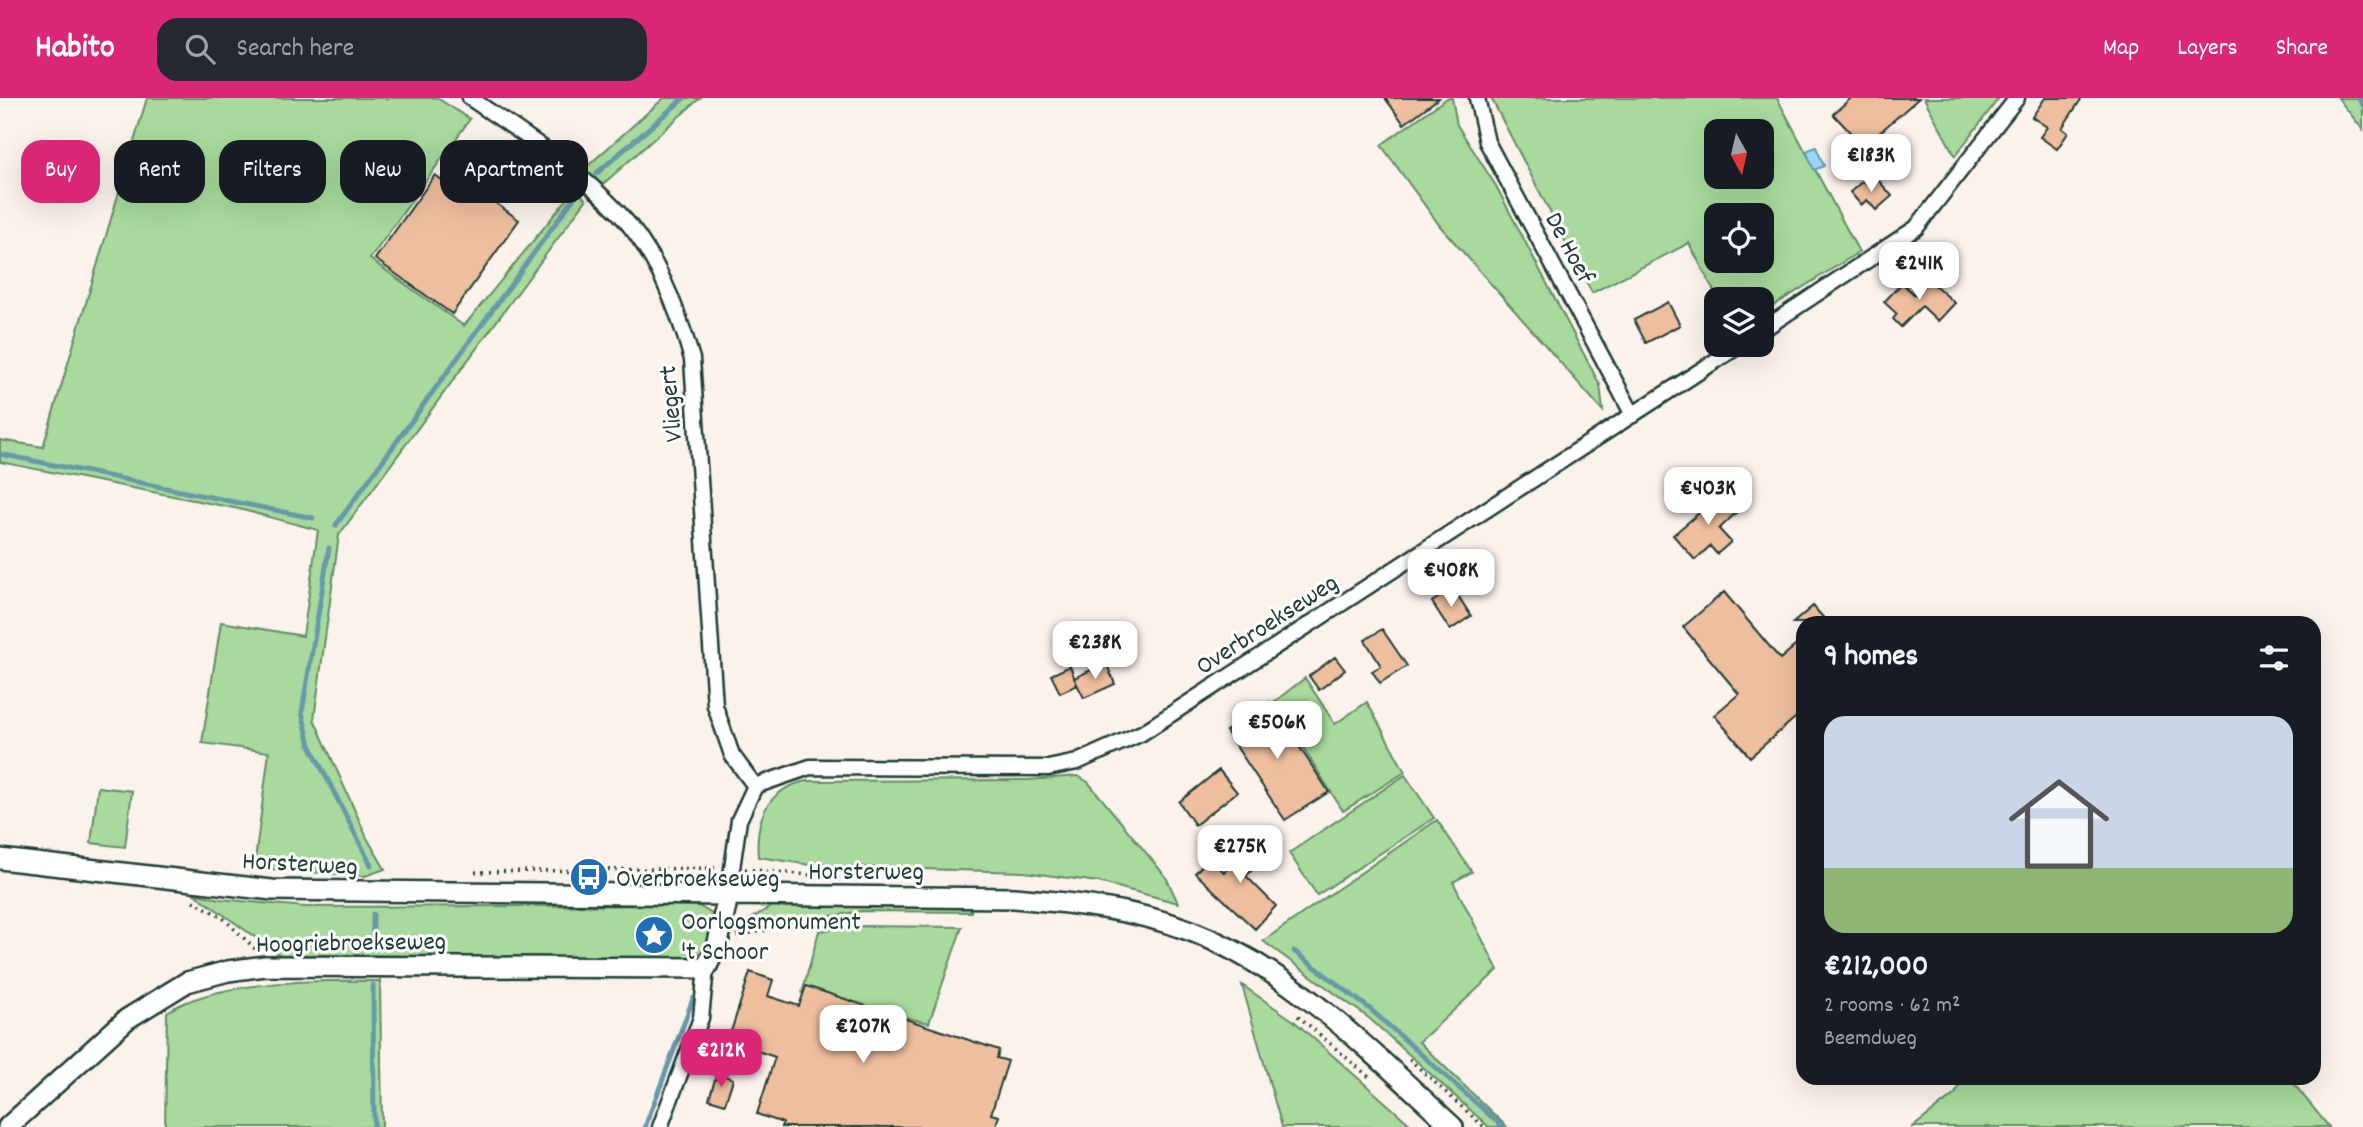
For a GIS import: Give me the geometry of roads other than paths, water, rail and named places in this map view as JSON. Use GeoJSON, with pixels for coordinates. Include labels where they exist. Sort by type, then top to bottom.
{"type":"FeatureCollection","features":[{"type":"Feature","properties":{"kind":"street","name":"Vliegert"},"geometry":{"type":"LineString","coordinates":[[470,98],[574,171],[620,213],[657,267],[679,312],[691,359],[715,706],[732,755],[755,786]]}},
{"type":"Feature","properties":{"kind":"street","name":"De Hoef"},"geometry":{"type":"LineString","coordinates":[[1477,98],[1488,142],[1633,415]]}},
{"type":"Feature","properties":{"kind":"street"},"geometry":{"type":"LineString","coordinates":[[1774,322],[1916,229],[2017,98]]}},
{"type":"Feature","properties":{"kind":"street","name":"Overbroekseweg"},"geometry":{"type":"LineString","coordinates":[[755,786],[810,767],[1048,768],[1100,754],[1142,733],[1722,357]]}},
{"type":"Feature","properties":{"kind":"street"},"geometry":{"type":"LineString","coordinates":[[660,1127],[701,1018],[706,968],[718,943],[739,820],[755,786]]}},
{"type":"Feature","properties":{"kind":"street","name":"Horsterweg"},"geometry":{"type":"LineString","coordinates":[[0,859],[272,890],[1014,898],[1094,906],[1163,922],[1230,949],[1306,998],[1345,1028],[1453,1127]]}},
{"type":"Feature","properties":{"kind":"street","name":"Hoogriebroekseweg"},"geometry":{"type":"LineString","coordinates":[[8,1127],[137,1013],[187,982],[265,965],[706,968]]}},
{"type":"Feature","properties":{"kind":"water"},"geometry":{"type":"Polygon","coordinates":[[[1816,147],[1824,166],[1814,170],[1806,151],[1816,147]]]}},
{"type":"Feature","properties":{"kind":"waterway"},"geometry":{"type":"LineString","coordinates":[[597,173],[684,98]]}},
{"type":"Feature","properties":{"kind":"waterway"},"geometry":{"type":"LineString","coordinates":[[2358,98],[2363,105]]}},
{"type":"Feature","properties":{"kind":"waterway"},"geometry":{"type":"LineString","coordinates":[[336,525],[570,203]]}},
{"type":"Feature","properties":{"kind":"waterway"},"geometry":{"type":"LineString","coordinates":[[0,454],[313,518]]}},
{"type":"Feature","properties":{"kind":"waterway"},"geometry":{"type":"LineString","coordinates":[[329,548],[302,712],[310,745],[371,865]]}},
{"type":"Feature","properties":{"kind":"waterway"},"geometry":{"type":"LineString","coordinates":[[373,914],[373,946]]}},
{"type":"Feature","properties":{"kind":"waterway"},"geometry":{"type":"LineString","coordinates":[[1294,951],[1370,1009],[1503,1127]]}},
{"type":"Feature","properties":{"kind":"waterway"},"geometry":{"type":"LineString","coordinates":[[373,985],[374,1127]]}},
{"type":"Feature","properties":{"kind":"waterway"},"geometry":{"type":"LineString","coordinates":[[645,1127],[693,999]]}},
{"type":"Feature","properties":{"kind":"place","name":"Overbroekseweg"},"geometry":{"type":"Point","coordinates":[589,877]}},
{"type":"Feature","properties":{"kind":"place","name":"Oorlogsmonument 't Schoor"},"geometry":{"type":"Point","coordinates":[654,935]}}]}
